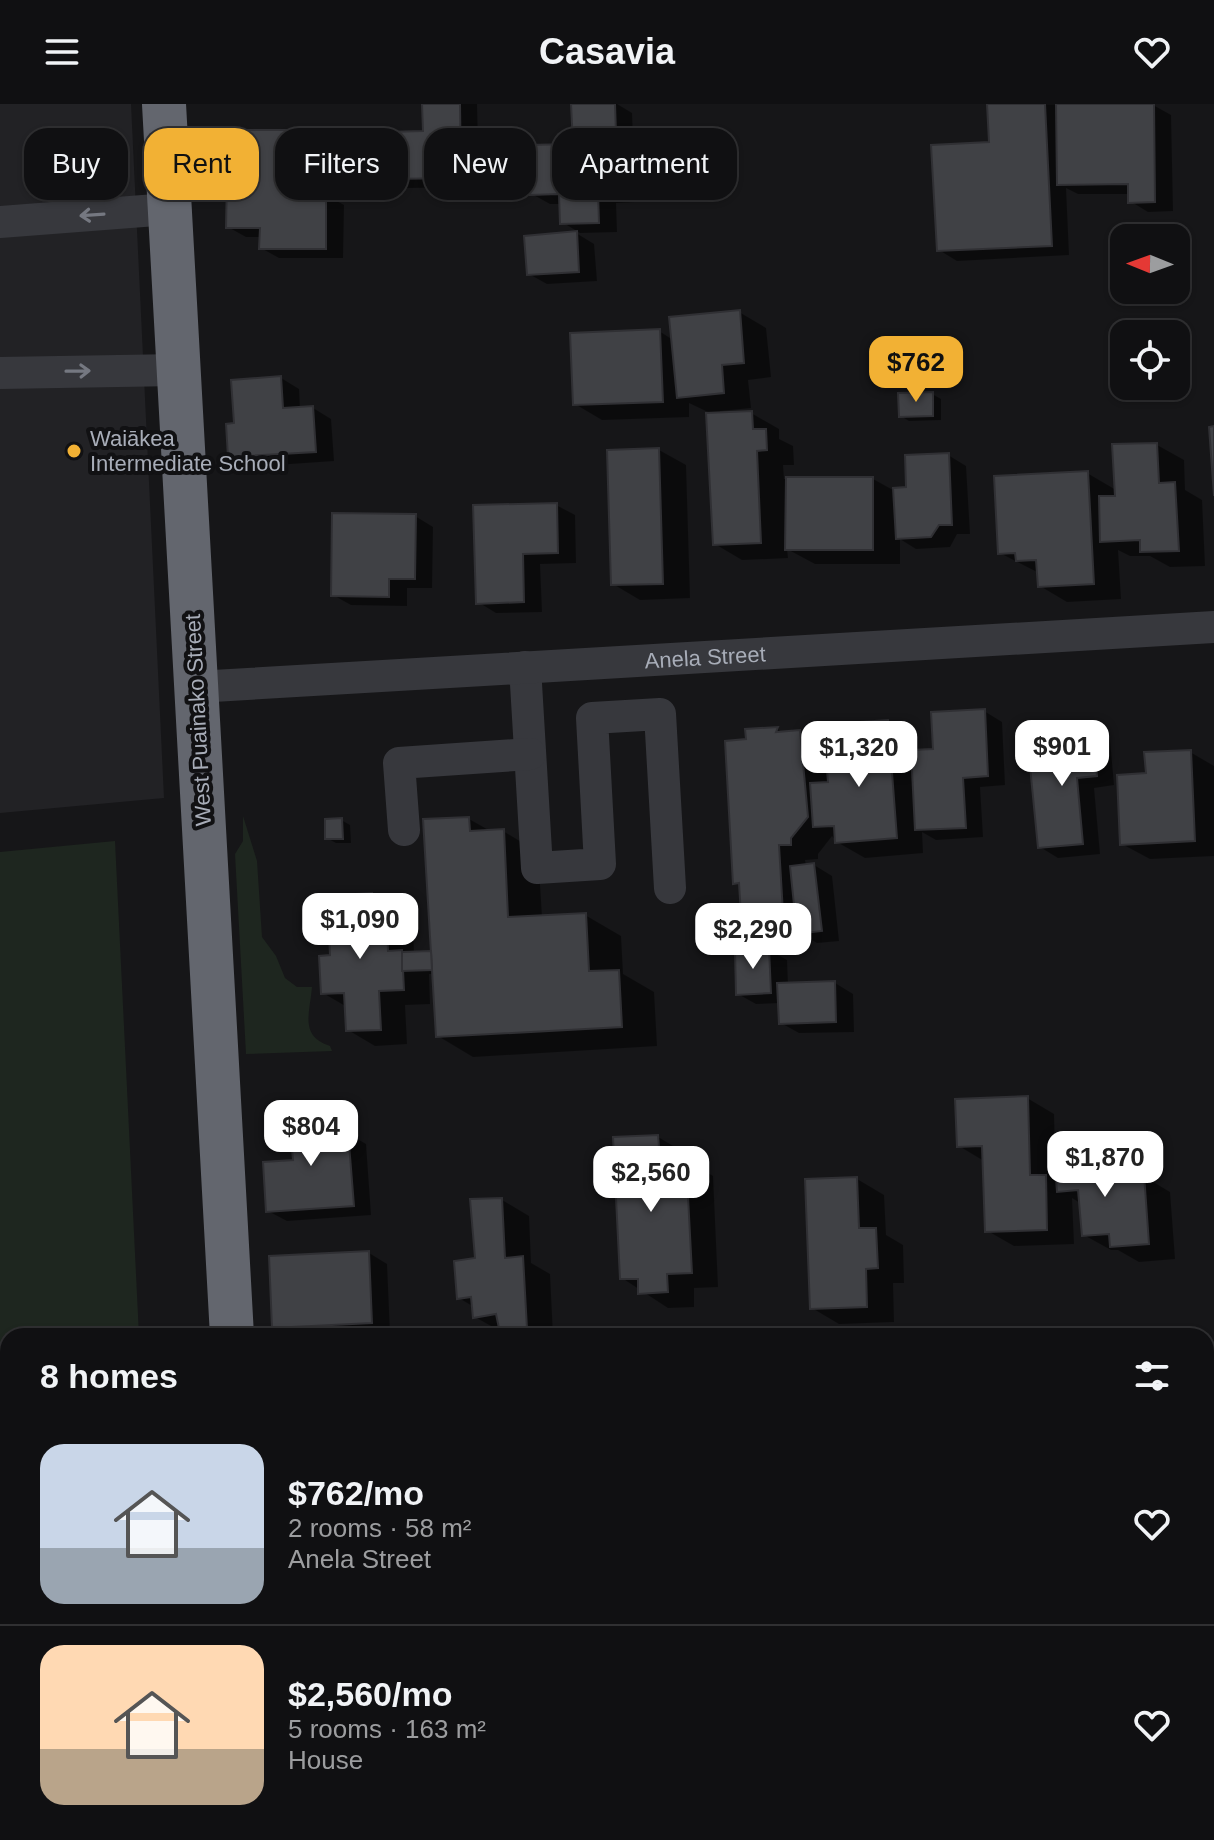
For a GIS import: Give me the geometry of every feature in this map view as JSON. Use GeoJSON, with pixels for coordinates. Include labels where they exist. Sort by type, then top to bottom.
{"type":"FeatureCollection","features":[{"type":"Feature","properties":{"kind":"highway","name":"West Puainako Street"},"geometry":{"type":"LineString","coordinates":[[164,104],[232,1328]]}},
{"type":"Feature","properties":{"kind":"street"},"geometry":{"type":"LineString","coordinates":[[0,222],[169,209]]}},
{"type":"Feature","properties":{"kind":"street"},"geometry":{"type":"LineString","coordinates":[[0,373],[178,370]]}},
{"type":"Feature","properties":{"kind":"street","name":"Anela Street"},"geometry":{"type":"LineString","coordinates":[[196,687],[1214,627]]}},
{"type":"Feature","properties":{"kind":"street"},"geometry":{"type":"LineString","coordinates":[[525,667],[537,868],[600,864],[592,718],[660,714],[670,888]]}},
{"type":"Feature","properties":{"kind":"street"},"geometry":{"type":"LineString","coordinates":[[404,830],[399,763],[530,754]]}},
{"type":"Feature","properties":{"kind":"shaded area","name":"Waiākea Intermediate School"},"geometry":{"type":"Polygon","coordinates":[[[0,104],[131,104],[164,798],[0,813],[0,104]]]}},
{"type":"Feature","properties":{"kind":"shaded area"},"geometry":{"type":"Polygon","coordinates":[[[243,816],[257,861],[262,937],[276,956],[285,978],[297,987],[312,987],[310,1030],[332,1051],[246,1054],[235,854],[243,841],[243,816]]]}},
{"type":"Feature","properties":{"kind":"shaded area"},"geometry":{"type":"Polygon","coordinates":[[[115,841],[139,1328],[0,1328],[0,852],[115,841]]]}},
{"type":"Feature","properties":{"kind":"building"},"geometry":{"type":"Polygon","coordinates":[[[422,104],[460,104],[460,128],[424,128],[424,178],[408,179],[408,131],[423,131],[422,104]]]}},
{"type":"Feature","properties":{"kind":"building"},"geometry":{"type":"Polygon","coordinates":[[[571,104],[615,104],[616,128],[572,128],[571,104]]]}},
{"type":"Feature","properties":{"kind":"building"},"geometry":{"type":"Polygon","coordinates":[[[987,104],[1045,104],[1052,246],[937,251],[931,145],[989,142],[987,104]]]}},
{"type":"Feature","properties":{"kind":"building"},"geometry":{"type":"Polygon","coordinates":[[[1056,104],[1154,104],[1155,202],[1128,203],[1128,184],[1057,185],[1056,104]]]}},
{"type":"Feature","properties":{"kind":"building"},"geometry":{"type":"Polygon","coordinates":[[[259,130],[275,130],[275,200],[326,200],[326,249],[259,249],[260,228],[226,228],[227,200],[259,200],[259,130]]]}},
{"type":"Feature","properties":{"kind":"building"},"geometry":{"type":"Polygon","coordinates":[[[552,144],[552,194],[536,195],[536,145],[552,144]]]}},
{"type":"Feature","properties":{"kind":"building"},"geometry":{"type":"Polygon","coordinates":[[[559,200],[598,200],[599,223],[560,224],[559,200]]]}},
{"type":"Feature","properties":{"kind":"building"},"geometry":{"type":"Polygon","coordinates":[[[577,231],[579,272],[527,275],[524,236],[577,231]]]}},
{"type":"Feature","properties":{"kind":"building"},"geometry":{"type":"Polygon","coordinates":[[[740,310],[744,363],[722,365],[724,393],[677,398],[669,317],[740,310]]]}},
{"type":"Feature","properties":{"kind":"building"},"geometry":{"type":"Polygon","coordinates":[[[660,329],[663,402],[573,405],[570,333],[660,329]]]}},
{"type":"Feature","properties":{"kind":"building"},"geometry":{"type":"Polygon","coordinates":[[[281,376],[283,408],[313,406],[316,452],[228,457],[226,424],[234,423],[231,380],[281,376]]]}},
{"type":"Feature","properties":{"kind":"building"},"geometry":{"type":"Polygon","coordinates":[[[933,392],[933,416],[899,417],[898,393],[933,392]]]}},
{"type":"Feature","properties":{"kind":"building"},"geometry":{"type":"Polygon","coordinates":[[[752,411],[753,429],[766,429],[767,450],[757,451],[761,543],[713,545],[706,413],[752,411]]]}},
{"type":"Feature","properties":{"kind":"building"},"geometry":{"type":"Polygon","coordinates":[[[1214,426],[1214,496],[1209,427],[1214,426]]]}},
{"type":"Feature","properties":{"kind":"building"},"geometry":{"type":"Polygon","coordinates":[[[1157,443],[1159,483],[1175,482],[1179,551],[1140,552],[1140,540],[1100,542],[1099,496],[1115,496],[1112,444],[1157,443]]]}},
{"type":"Feature","properties":{"kind":"building"},"geometry":{"type":"Polygon","coordinates":[[[659,448],[663,584],[611,585],[607,450],[659,448]]]}},
{"type":"Feature","properties":{"kind":"building"},"geometry":{"type":"Polygon","coordinates":[[[949,453],[952,525],[939,525],[931,537],[896,539],[893,488],[906,487],[905,455],[949,453]]]}},
{"type":"Feature","properties":{"kind":"building"},"geometry":{"type":"Polygon","coordinates":[[[1088,471],[1094,584],[1038,587],[1036,560],[1016,561],[1015,553],[998,554],[994,476],[1088,471]]]}},
{"type":"Feature","properties":{"kind":"building"},"geometry":{"type":"Polygon","coordinates":[[[786,477],[873,477],[873,550],[785,550],[786,477]]]}},
{"type":"Feature","properties":{"kind":"building"},"geometry":{"type":"Polygon","coordinates":[[[557,503],[558,553],[523,554],[524,602],[476,604],[473,505],[557,503]]]}},
{"type":"Feature","properties":{"kind":"building"},"geometry":{"type":"Polygon","coordinates":[[[332,513],[416,514],[415,579],[389,579],[389,597],[331,596],[332,513]]]}},
{"type":"Feature","properties":{"kind":"building"},"geometry":{"type":"Polygon","coordinates":[[[985,709],[988,776],[963,778],[966,828],[915,830],[911,750],[933,749],[931,712],[985,709]]]}},
{"type":"Feature","properties":{"kind":"building"},"geometry":{"type":"Polygon","coordinates":[[[888,720],[897,838],[835,843],[834,826],[813,827],[810,783],[828,782],[827,770],[850,768],[847,723],[888,720]]]}},
{"type":"Feature","properties":{"kind":"building"},"geometry":{"type":"Polygon","coordinates":[[[778,727],[776,732],[800,730],[808,817],[791,838],[791,845],[779,845],[784,930],[742,932],[739,883],[733,884],[725,741],[746,739],[745,729],[778,727]]]}},
{"type":"Feature","properties":{"kind":"building"},"geometry":{"type":"Polygon","coordinates":[[[1092,728],[1097,776],[1077,778],[1083,844],[1038,848],[1030,766],[1053,763],[1051,732],[1092,728]]]}},
{"type":"Feature","properties":{"kind":"building"},"geometry":{"type":"Polygon","coordinates":[[[1191,750],[1195,841],[1120,845],[1117,775],[1146,773],[1144,752],[1191,750]]]}},
{"type":"Feature","properties":{"kind":"building"},"geometry":{"type":"Polygon","coordinates":[[[469,817],[470,831],[504,829],[508,917],[586,913],[589,971],[619,970],[622,1027],[436,1037],[423,819],[469,817]]]}},
{"type":"Feature","properties":{"kind":"building"},"geometry":{"type":"Polygon","coordinates":[[[342,818],[343,839],[325,839],[325,819],[342,818]]]}},
{"type":"Feature","properties":{"kind":"building"},"geometry":{"type":"Polygon","coordinates":[[[814,863],[822,931],[797,934],[790,866],[814,863]]]}},
{"type":"Feature","properties":{"kind":"building"},"geometry":{"type":"Polygon","coordinates":[[[372,893],[373,907],[386,906],[388,951],[402,950],[404,990],[379,991],[381,1030],[346,1031],[344,993],[321,994],[319,956],[330,955],[328,911],[340,910],[339,895],[372,893]]]}},
{"type":"Feature","properties":{"kind":"building"},"geometry":{"type":"Polygon","coordinates":[[[769,948],[771,993],[736,995],[735,949],[769,948]]]}},
{"type":"Feature","properties":{"kind":"building"},"geometry":{"type":"Polygon","coordinates":[[[431,951],[432,970],[402,971],[402,952],[431,951]]]}},
{"type":"Feature","properties":{"kind":"building"},"geometry":{"type":"Polygon","coordinates":[[[835,981],[836,1022],[779,1024],[777,983],[835,981]]]}},
{"type":"Feature","properties":{"kind":"building"},"geometry":{"type":"Polygon","coordinates":[[[1028,1096],[1030,1175],[1046,1175],[1047,1230],[985,1232],[982,1146],[957,1147],[955,1099],[1028,1096]]]}},
{"type":"Feature","properties":{"kind":"building"},"geometry":{"type":"Polygon","coordinates":[[[328,1111],[330,1132],[348,1131],[354,1206],[266,1212],[263,1162],[293,1160],[289,1114],[328,1111]]]}},
{"type":"Feature","properties":{"kind":"building"},"geometry":{"type":"Polygon","coordinates":[[[658,1135],[660,1160],[686,1158],[692,1273],[667,1274],[668,1292],[638,1294],[638,1279],[620,1279],[613,1137],[658,1135]]]}},
{"type":"Feature","properties":{"kind":"building"},"geometry":{"type":"Polygon","coordinates":[[[1094,1148],[1097,1178],[1144,1174],[1149,1244],[1110,1247],[1109,1234],[1082,1236],[1078,1190],[1057,1192],[1054,1151],[1094,1148]]]}},
{"type":"Feature","properties":{"kind":"building"},"geometry":{"type":"Polygon","coordinates":[[[857,1177],[859,1228],[876,1228],[878,1268],[866,1269],[867,1307],[810,1309],[805,1179],[857,1177]]]}},
{"type":"Feature","properties":{"kind":"building"},"geometry":{"type":"Polygon","coordinates":[[[502,1198],[505,1258],[523,1256],[527,1328],[499,1328],[496,1314],[473,1318],[471,1297],[457,1299],[454,1261],[475,1258],[470,1199],[502,1198]]]}},
{"type":"Feature","properties":{"kind":"building"},"geometry":{"type":"Polygon","coordinates":[[[369,1251],[372,1323],[272,1328],[269,1256],[369,1251]]]}},
{"type":"Feature","properties":{"kind":"place","name":"Waiākea Intermediate School"},"geometry":{"type":"Point","coordinates":[74,451]}}]}
